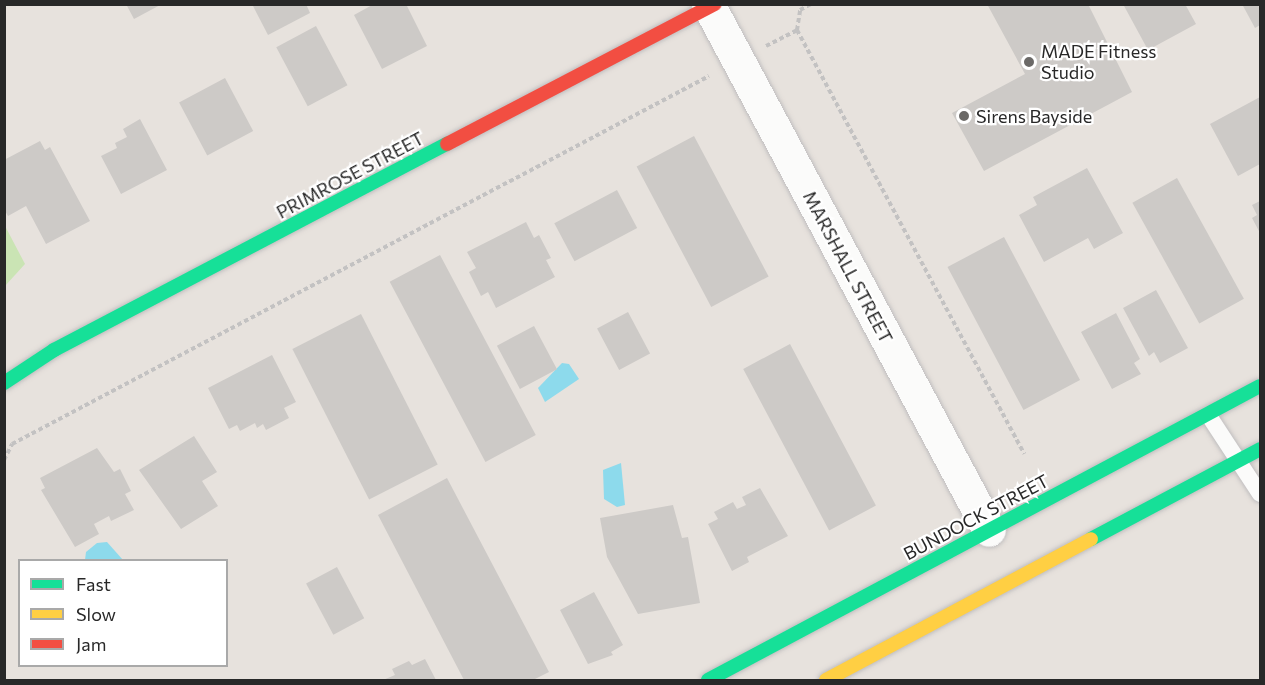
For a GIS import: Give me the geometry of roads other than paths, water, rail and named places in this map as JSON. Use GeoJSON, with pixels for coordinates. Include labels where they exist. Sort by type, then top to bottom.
{"type":"FeatureCollection","features":[{"type":"Feature","properties":{"kind":"main road","name":"PRIMROSE STREET"},"geometry":{"type":"LineString","coordinates":[[4,383],[54,350],[711,5]]}},
{"type":"Feature","properties":{"kind":"main road","name":"BUNDOCK STREET"},"geometry":{"type":"LineString","coordinates":[[708,681],[989,530],[1209,416],[1260,386]]}},
{"type":"Feature","properties":{"kind":"main road"},"geometry":{"type":"LineString","coordinates":[[826,681],[1260,449]]}},
{"type":"Feature","properties":{"kind":"street","name":"MARSHALL STREET"},"geometry":{"type":"LineString","coordinates":[[711,5],[738,61],[989,530]]}},
{"type":"Feature","properties":{"kind":"lane"},"geometry":{"type":"LineString","coordinates":[[1209,416],[1260,494]]}},
{"type":"Feature","properties":{"kind":"water"},"geometry":{"type":"Polygon","coordinates":[[[562,363],[569,364],[579,379],[545,402],[538,388],[562,363]]]}},
{"type":"Feature","properties":{"kind":"water"},"geometry":{"type":"Polygon","coordinates":[[[621,463],[625,505],[617,507],[604,499],[603,470],[621,463]]]}},
{"type":"Feature","properties":{"kind":"water"},"geometry":{"type":"Polygon","coordinates":[[[107,542],[122,559],[85,559],[86,552],[97,543],[107,542]]]}},
{"type":"Feature","properties":{"kind":"place","name":"MADE Fitness Studio"},"geometry":{"type":"Point","coordinates":[1029,62]}},
{"type":"Feature","properties":{"kind":"place","name":"Sirens Bayside"},"geometry":{"type":"Point","coordinates":[964,116]}}]}
